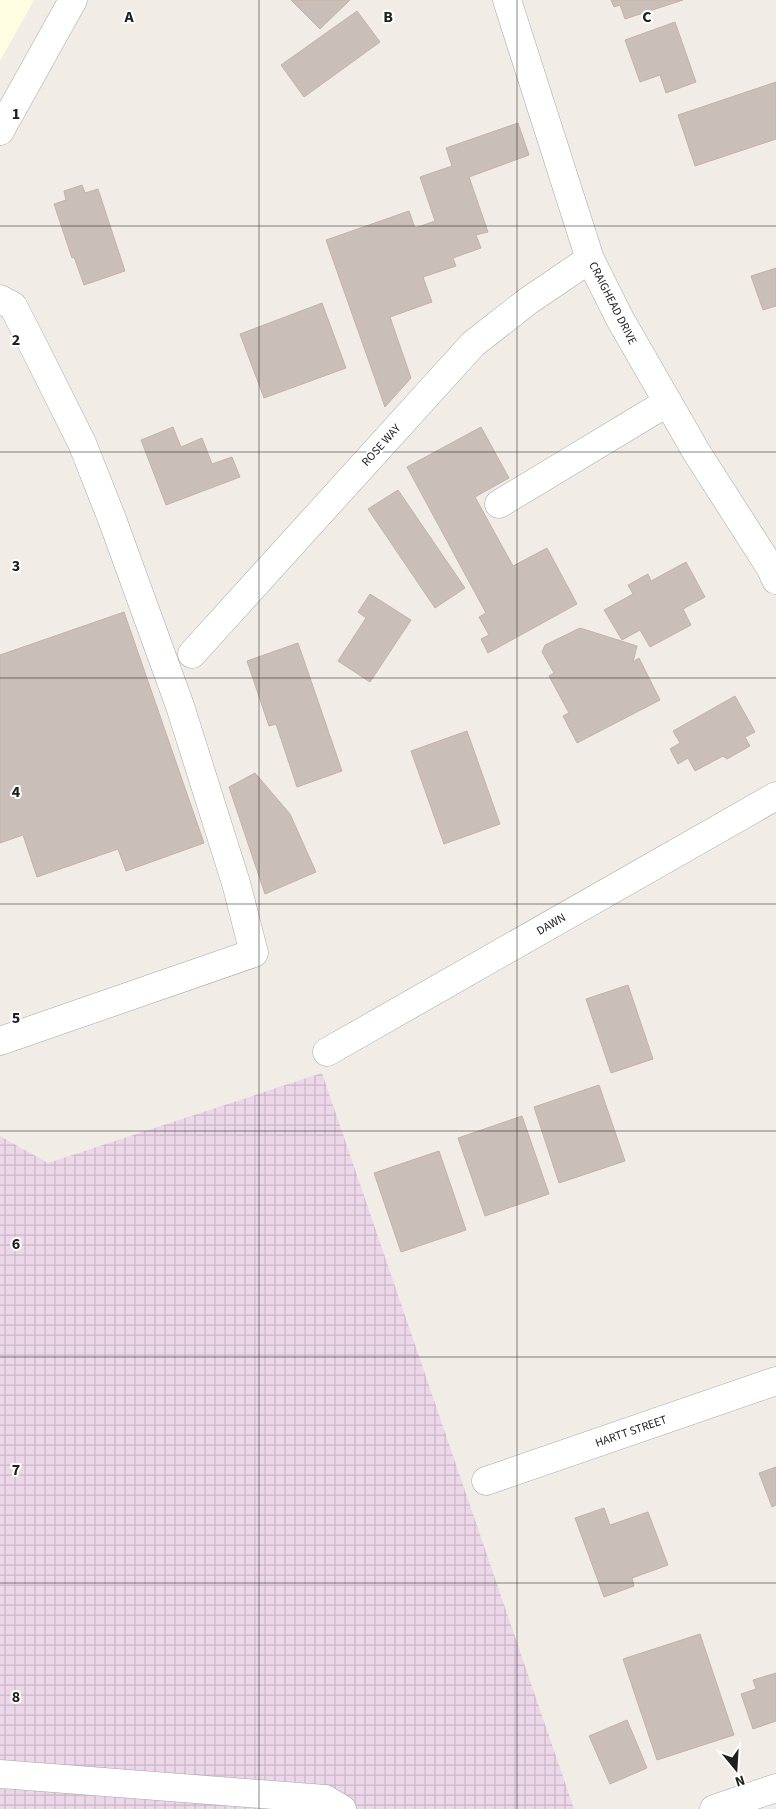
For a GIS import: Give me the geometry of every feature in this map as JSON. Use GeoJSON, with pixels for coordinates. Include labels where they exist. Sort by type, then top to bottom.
{"type":"FeatureCollection","features":[{"type":"Feature","properties":{"kind":"street"},"geometry":{"type":"LineString","coordinates":[[0,131],[74,0]]}},
{"type":"Feature","properties":{"kind":"street","name":"CRAIGHEAD DRIVE"},"geometry":{"type":"LineString","coordinates":[[507,0],[590,258],[620,320],[697,453],[770,566],[776,580]]}},
{"type":"Feature","properties":{"kind":"street","name":"ROSE WAY"},"geometry":{"type":"LineString","coordinates":[[192,654],[473,344],[528,301],[590,258]]}},
{"type":"Feature","properties":{"kind":"street"},"geometry":{"type":"LineString","coordinates":[[0,299],[13,306],[82,443],[183,715],[236,882],[254,953],[0,1041]]}},
{"type":"Feature","properties":{"kind":"street"},"geometry":{"type":"LineString","coordinates":[[499,504],[668,402]]}},
{"type":"Feature","properties":{"kind":"street","name":"DAWN"},"geometry":{"type":"LineString","coordinates":[[327,1052],[776,796]]}},
{"type":"Feature","properties":{"kind":"street","name":"HARTT STREET"},"geometry":{"type":"LineString","coordinates":[[486,1481],[776,1381]]}},
{"type":"Feature","properties":{"kind":"street"},"geometry":{"type":"LineString","coordinates":[[0,1774],[325,1799],[342,1809]]}},
{"type":"Feature","properties":{"kind":"street"},"geometry":{"type":"LineString","coordinates":[[714,1809],[776,1788]]}},
{"type":"Feature","properties":{"kind":"shaded area"},"geometry":{"type":"Polygon","coordinates":[[[0,0],[34,0],[0,61],[0,0]]]}},
{"type":"Feature","properties":{"kind":"shaded area"},"geometry":{"type":"Polygon","coordinates":[[[322,1073],[574,1809],[0,1809],[0,1136],[48,1163],[322,1073]]]}},
{"type":"Feature","properties":{"kind":"building"},"geometry":{"type":"Polygon","coordinates":[[[291,0],[350,0],[320,29],[291,0]]]}},
{"type":"Feature","properties":{"kind":"building"},"geometry":{"type":"Polygon","coordinates":[[[611,0],[683,0],[625,19],[620,5],[614,7],[611,0]]]}},
{"type":"Feature","properties":{"kind":"building"},"geometry":{"type":"Polygon","coordinates":[[[357,11],[380,42],[304,97],[281,65],[357,11]]]}},
{"type":"Feature","properties":{"kind":"building"},"geometry":{"type":"Polygon","coordinates":[[[675,22],[696,82],[666,93],[660,75],[640,82],[625,40],[675,22]]]}},
{"type":"Feature","properties":{"kind":"building"},"geometry":{"type":"Polygon","coordinates":[[[776,82],[776,139],[695,166],[678,115],[776,82]]]}},
{"type":"Feature","properties":{"kind":"building"},"geometry":{"type":"Polygon","coordinates":[[[518,123],[529,155],[469,177],[488,232],[476,235],[481,248],[453,258],[456,266],[423,277],[432,302],[390,317],[411,378],[385,407],[326,240],[409,211],[415,228],[435,221],[420,177],[452,166],[446,148],[518,123]]]}},
{"type":"Feature","properties":{"kind":"building"},"geometry":{"type":"Polygon","coordinates":[[[82,185],[85,193],[98,189],[125,271],[84,285],[74,257],[72,258],[54,204],[66,200],[64,191],[82,185]]]}},
{"type":"Feature","properties":{"kind":"building"},"geometry":{"type":"Polygon","coordinates":[[[776,268],[776,306],[763,310],[751,276],[776,268]]]}},
{"type":"Feature","properties":{"kind":"building"},"geometry":{"type":"Polygon","coordinates":[[[322,303],[346,368],[264,398],[240,334],[322,303]]]}},
{"type":"Feature","properties":{"kind":"building"},"geometry":{"type":"Polygon","coordinates":[[[173,427],[181,447],[202,438],[212,464],[232,457],[240,477],[166,505],[141,440],[173,427]]]}},
{"type":"Feature","properties":{"kind":"building"},"geometry":{"type":"Polygon","coordinates":[[[481,427],[509,478],[475,497],[513,566],[547,548],[577,604],[488,653],[481,639],[489,635],[479,617],[486,613],[407,467],[481,427]]]}},
{"type":"Feature","properties":{"kind":"building"},"geometry":{"type":"Polygon","coordinates":[[[398,490],[465,588],[435,608],[368,509],[398,490]]]}},
{"type":"Feature","properties":{"kind":"building"},"geometry":{"type":"Polygon","coordinates":[[[686,562],[705,597],[683,609],[691,625],[650,647],[640,630],[622,640],[604,610],[633,594],[628,585],[648,574],[651,581],[686,562]]]}},
{"type":"Feature","properties":{"kind":"building"},"geometry":{"type":"Polygon","coordinates":[[[370,594],[411,620],[370,682],[338,661],[366,618],[358,612],[370,594]]]}},
{"type":"Feature","properties":{"kind":"building"},"geometry":{"type":"Polygon","coordinates":[[[124,612],[204,843],[126,871],[118,849],[37,877],[23,835],[0,843],[0,655],[124,612]]]}},
{"type":"Feature","properties":{"kind":"building"},"geometry":{"type":"Polygon","coordinates":[[[580,628],[637,646],[633,662],[639,658],[660,700],[577,743],[563,716],[569,713],[549,676],[554,673],[542,652],[545,645],[580,628]]]}},
{"type":"Feature","properties":{"kind":"building"},"geometry":{"type":"Polygon","coordinates":[[[298,643],[342,771],[297,787],[276,724],[269,726],[247,661],[298,643]]]}},
{"type":"Feature","properties":{"kind":"building"},"geometry":{"type":"Polygon","coordinates":[[[735,696],[755,732],[745,737],[750,746],[727,759],[723,756],[695,771],[688,758],[678,764],[670,749],[680,743],[673,731],[735,696]]]}},
{"type":"Feature","properties":{"kind":"building"},"geometry":{"type":"Polygon","coordinates":[[[467,731],[500,824],[444,844],[411,751],[467,731]]]}},
{"type":"Feature","properties":{"kind":"building"},"geometry":{"type":"Polygon","coordinates":[[[255,773],[290,814],[316,872],[265,894],[229,787],[255,773]]]}},
{"type":"Feature","properties":{"kind":"building"},"geometry":{"type":"Polygon","coordinates":[[[628,985],[653,1059],[611,1073],[586,999],[628,985]]]}},
{"type":"Feature","properties":{"kind":"building"},"geometry":{"type":"Polygon","coordinates":[[[599,1085],[625,1161],[559,1183],[534,1107],[599,1085]]]}},
{"type":"Feature","properties":{"kind":"building"},"geometry":{"type":"Polygon","coordinates":[[[522,1116],[549,1194],[485,1216],[458,1138],[522,1116]]]}},
{"type":"Feature","properties":{"kind":"building"},"geometry":{"type":"Polygon","coordinates":[[[439,1151],[466,1230],[401,1252],[374,1173],[439,1151]]]}},
{"type":"Feature","properties":{"kind":"building"},"geometry":{"type":"Polygon","coordinates":[[[776,1467],[776,1505],[772,1507],[759,1473],[776,1467]]]}},
{"type":"Feature","properties":{"kind":"building"},"geometry":{"type":"Polygon","coordinates":[[[604,1508],[610,1525],[648,1512],[668,1565],[632,1578],[634,1586],[604,1597],[575,1518],[604,1508]]]}},
{"type":"Feature","properties":{"kind":"building"},"geometry":{"type":"Polygon","coordinates":[[[700,1634],[734,1735],[657,1760],[623,1659],[700,1634]]]}},
{"type":"Feature","properties":{"kind":"building"},"geometry":{"type":"Polygon","coordinates":[[[776,1673],[776,1721],[753,1729],[741,1694],[756,1689],[753,1680],[776,1673]]]}},
{"type":"Feature","properties":{"kind":"building"},"geometry":{"type":"Polygon","coordinates":[[[627,1720],[647,1768],[610,1784],[589,1736],[627,1720]]]}}]}
